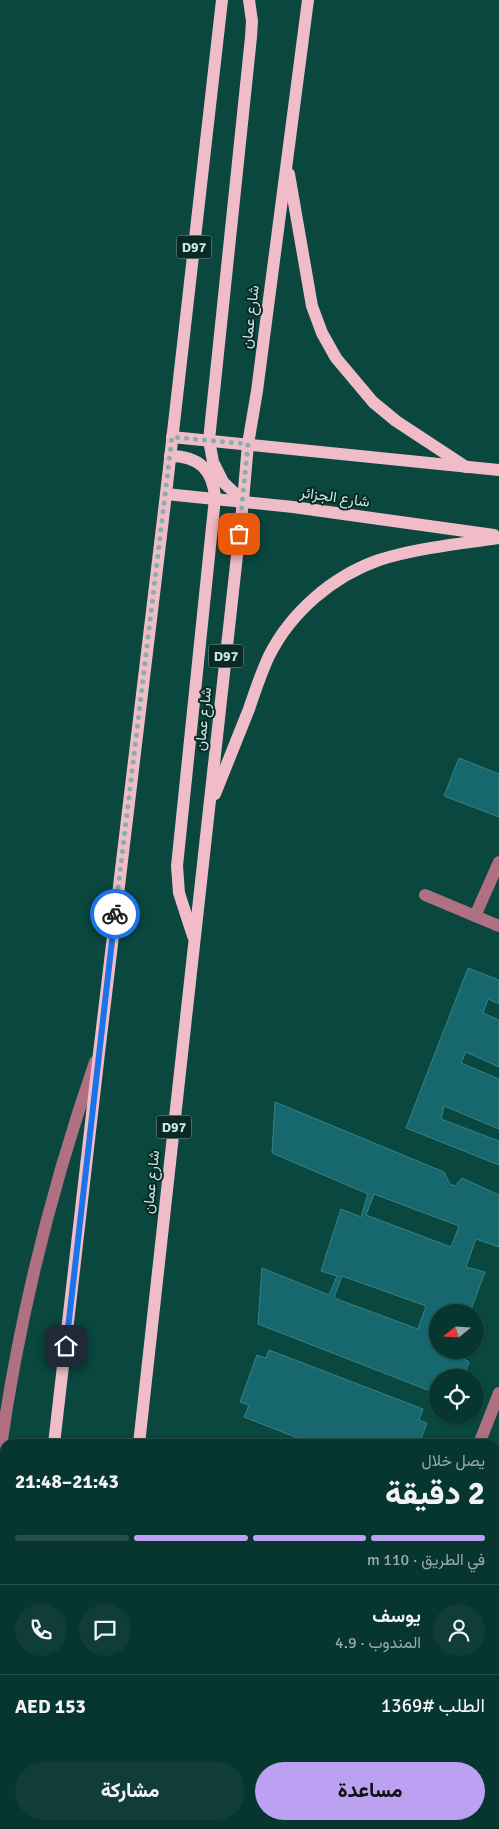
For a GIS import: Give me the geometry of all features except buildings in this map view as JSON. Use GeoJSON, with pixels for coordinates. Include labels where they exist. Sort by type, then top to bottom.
{"type":"FeatureCollection","features":[{"type":"Feature","properties":{"kind":"main road","name":"D97"},"geometry":{"type":"LineString","coordinates":[[55,1439],[222,0]]}},
{"type":"Feature","properties":{"kind":"main road"},"geometry":{"type":"LineString","coordinates":[[243,501],[223,482],[213,462],[209,440],[251,37],[252,20],[249,0]]}},
{"type":"Feature","properties":{"kind":"main road","name":"شارع عمان"},"geometry":{"type":"LineString","coordinates":[[140,1439],[248,444],[257,390],[308,0]]}},
{"type":"Feature","properties":{"kind":"main road"},"geometry":{"type":"LineString","coordinates":[[286,160],[312,306],[322,333],[336,358],[373,402],[396,421],[466,466]]}},
{"type":"Feature","properties":{"kind":"main road"},"geometry":{"type":"LineString","coordinates":[[172,437],[499,470]]}},
{"type":"Feature","properties":{"kind":"main road"},"geometry":{"type":"LineString","coordinates":[[170,456],[191,458],[199,463],[212,479],[215,498],[177,866],[179,893],[194,940]]}},
{"type":"Feature","properties":{"kind":"main road","name":"شارع الجزائر"},"geometry":{"type":"LineString","coordinates":[[166,494],[243,501],[499,537]]}},
{"type":"Feature","properties":{"kind":"main road"},"geometry":{"type":"LineString","coordinates":[[209,811],[270,655],[300,612],[319,594],[355,570],[379,560],[411,552],[499,537]]}},
{"type":"Feature","properties":{"kind":"street"},"geometry":{"type":"LineString","coordinates":[[475,916],[499,862]]}},
{"type":"Feature","properties":{"kind":"street"},"geometry":{"type":"LineString","coordinates":[[425,895],[499,926]]}},
{"type":"Feature","properties":{"kind":"street"},"geometry":{"type":"LineString","coordinates":[[2,1439],[22,1319],[41,1237],[77,1114],[98,1053]]}},
{"type":"Feature","properties":{"kind":"street"},"geometry":{"type":"LineString","coordinates":[[481,1439],[499,1393]]}},
{"type":"Feature","properties":{"kind":"way so far"},"geometry":{"type":"LineString","coordinates":[[115,914],[172,437],[248,444],[239,534]]}},
{"type":"Feature","properties":{"kind":"route"},"geometry":{"type":"LineString","coordinates":[[66,1346],[115,914]]}}]}
